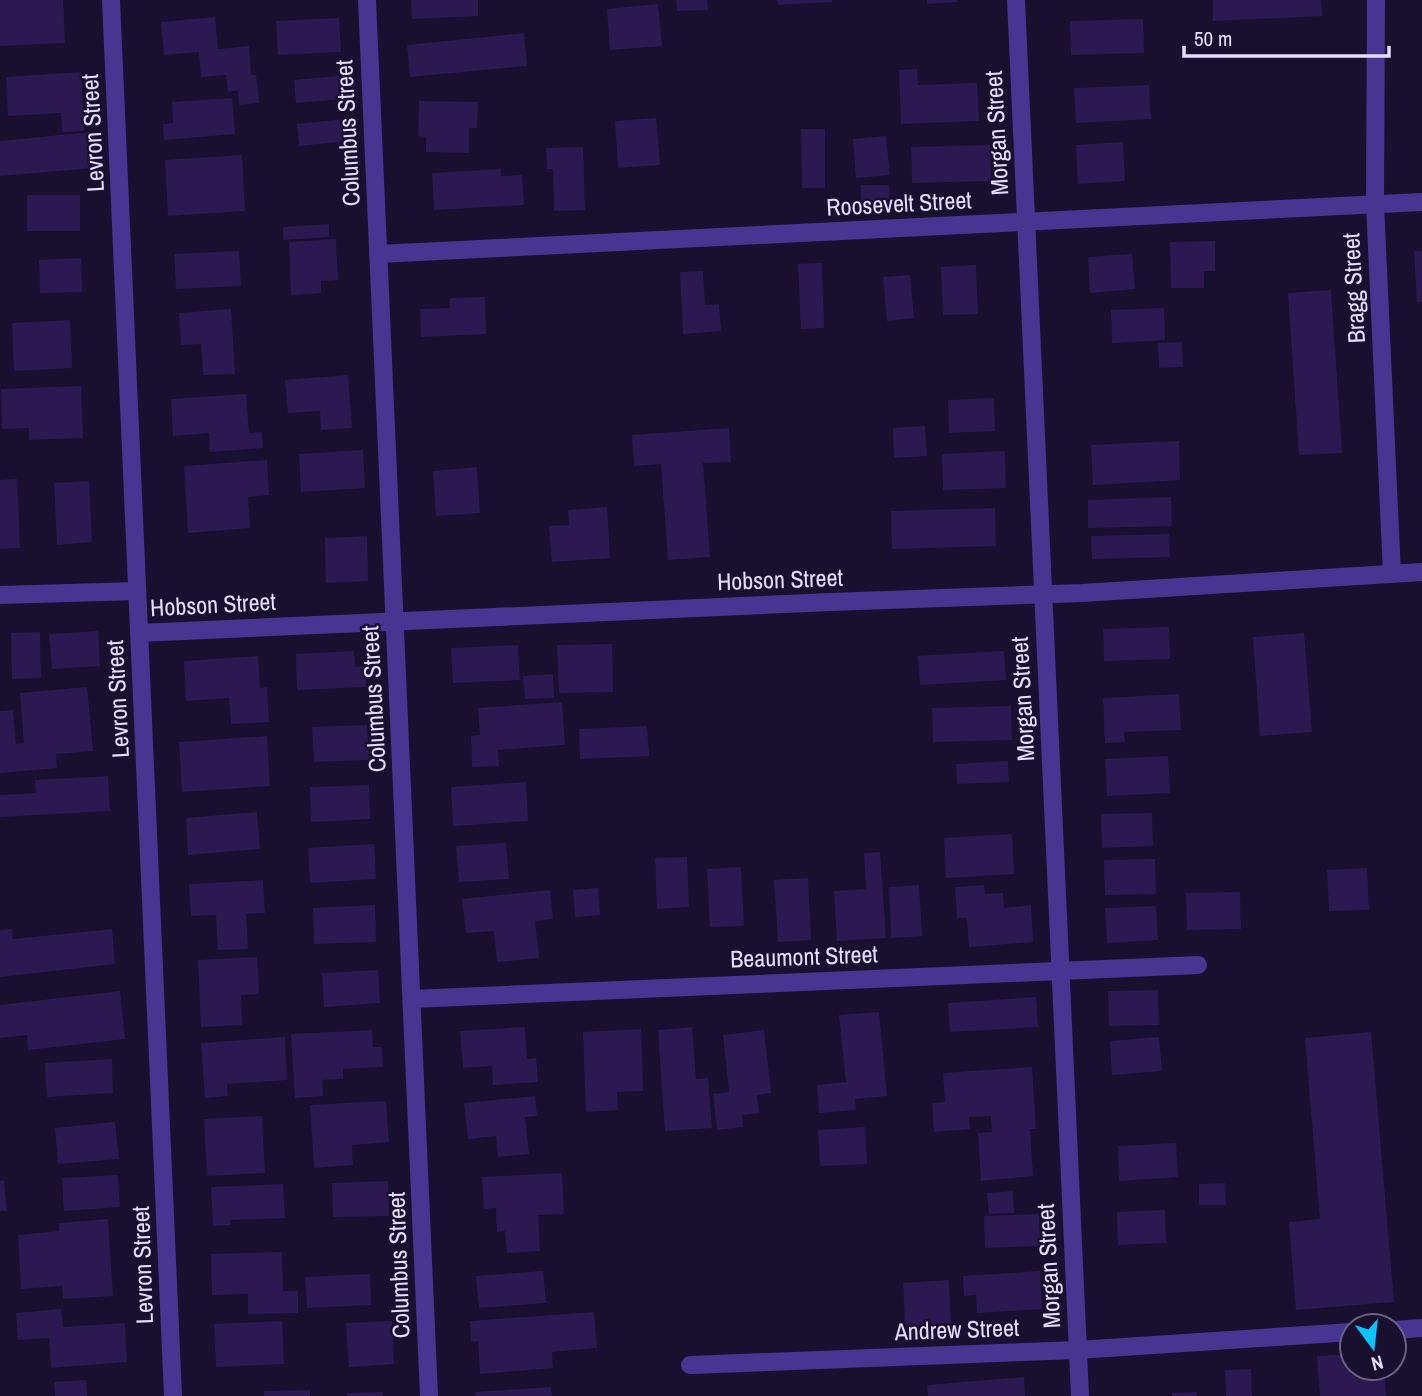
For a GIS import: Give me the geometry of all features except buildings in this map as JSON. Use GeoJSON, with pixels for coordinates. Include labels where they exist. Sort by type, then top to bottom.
{"type":"FeatureCollection","features":[{"type":"Feature","properties":{"kind":"street","name":"Levron Street"},"geometry":{"type":"LineString","coordinates":[[111,0],[173,1396]]}},
{"type":"Feature","properties":{"kind":"street","name":"Columbus Street"},"geometry":{"type":"LineString","coordinates":[[367,0],[429,1396]]}},
{"type":"Feature","properties":{"kind":"street","name":"Morgan Street"},"geometry":{"type":"LineString","coordinates":[[1016,0],[1080,1396]]}},
{"type":"Feature","properties":{"kind":"street","name":"Bragg Street"},"geometry":{"type":"LineString","coordinates":[[1376,0],[1374,204],[1392,574]]}},
{"type":"Feature","properties":{"kind":"street","name":"Roosevelt Street"},"geometry":{"type":"LineString","coordinates":[[378,254],[1422,202]]}},
{"type":"Feature","properties":{"kind":"street","name":"Hobson Street"},"geometry":{"type":"LineString","coordinates":[[139,633],[818,602],[1043,595],[1422,572]]}},
{"type":"Feature","properties":{"kind":"street","name":"Hobson Street"},"geometry":{"type":"LineString","coordinates":[[0,595],[137,591]]}},
{"type":"Feature","properties":{"kind":"street","name":"Beaumont Street"},"geometry":{"type":"LineString","coordinates":[[412,999],[1198,965]]}},
{"type":"Feature","properties":{"kind":"street","name":"Andrew Street"},"geometry":{"type":"LineString","coordinates":[[690,1365],[1077,1350],[1338,1333]]}}]}
